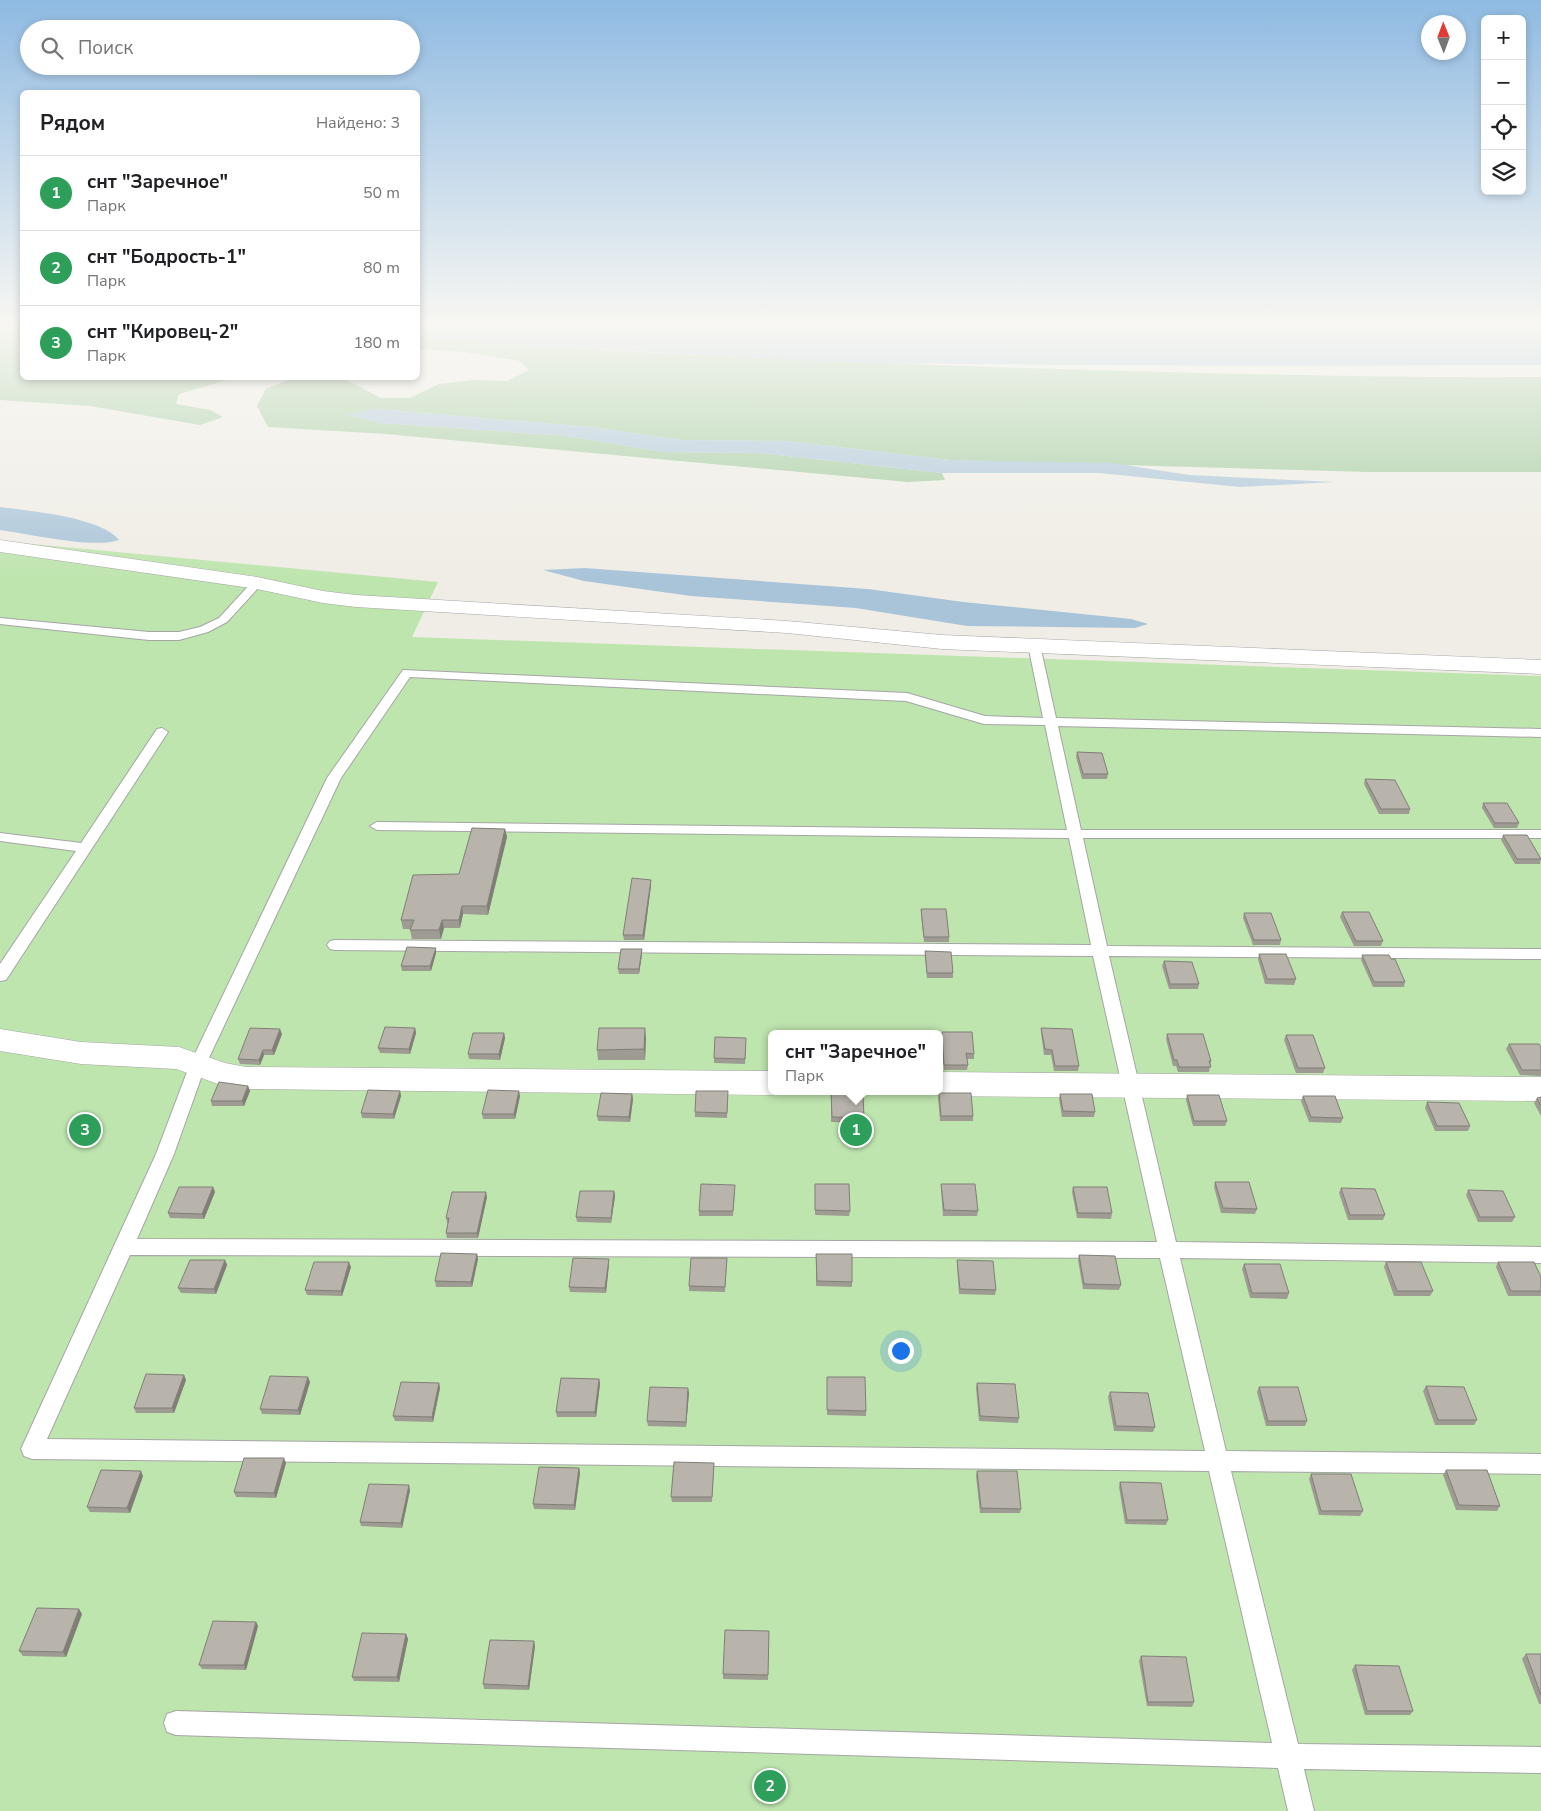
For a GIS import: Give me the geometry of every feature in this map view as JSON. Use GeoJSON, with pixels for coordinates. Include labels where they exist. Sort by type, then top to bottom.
{"type":"FeatureCollection","features":[{"type":"Feature","properties":{"kind":"street"},"geometry":{"type":"LineString","coordinates":[[0,546],[257,583],[323,597],[356,601],[787,627],[942,642],[1541,667]]}},
{"type":"Feature","properties":{"kind":"street"},"geometry":{"type":"LineString","coordinates":[[0,1040],[81,1053],[179,1058],[221,1074],[246,1078],[768,1083]]}},
{"type":"Feature","properties":{"kind":"street"},"geometry":{"type":"LineString","coordinates":[[943,1084],[1541,1089]]}},
{"type":"Feature","properties":{"kind":"lane"},"geometry":{"type":"LineString","coordinates":[[0,621],[149,636],[179,636],[204,630],[223,620],[257,583]]}},
{"type":"Feature","properties":{"kind":"lane"},"geometry":{"type":"LineString","coordinates":[[1034,645],[1129,1085],[1301,1811]]}},
{"type":"Feature","properties":{"kind":"lane"},"geometry":{"type":"LineString","coordinates":[[1541,733],[984,720],[907,697],[407,674],[334,778],[198,1064],[165,1154],[32,1449],[1541,1464]]}},
{"type":"Feature","properties":{"kind":"lane"},"geometry":{"type":"LineString","coordinates":[[0,976],[162,732]]}},
{"type":"Feature","properties":{"kind":"lane"},"geometry":{"type":"LineString","coordinates":[[377,826],[1075,834],[1541,834]]}},
{"type":"Feature","properties":{"kind":"lane"},"geometry":{"type":"LineString","coordinates":[[0,837],[84,848]]}},
{"type":"Feature","properties":{"kind":"lane"},"geometry":{"type":"LineString","coordinates":[[335,945],[1541,954]]}},
{"type":"Feature","properties":{"kind":"lane"},"geometry":{"type":"LineString","coordinates":[[124,1247],[1169,1250],[1541,1255]]}},
{"type":"Feature","properties":{"kind":"lane"},"geometry":{"type":"LineString","coordinates":[[176,1723],[1288,1756],[1541,1760]]}},
{"type":"Feature","properties":{"kind":"green space"},"geometry":{"type":"Polygon","coordinates":[[[105,409],[202,409],[210,410],[223,417],[200,425],[105,409]]]}},
{"type":"Feature","properties":{"kind":"green space"},"geometry":{"type":"Polygon","coordinates":[[[258,409],[1541,409],[1541,472],[1368,472],[950,460],[787,441],[681,440],[591,427],[376,409],[347,415],[381,423],[567,436],[663,452],[759,453],[942,473],[945,480],[908,482],[386,434],[268,427],[258,409]]]}},
{"type":"Feature","properties":{"kind":"green space"},"geometry":{"type":"Polygon","coordinates":[[[0,541],[438,582],[412,637],[1541,676],[1541,1811],[0,1811],[0,541]]]}},
{"type":"Feature","properties":{"kind":"water"},"geometry":{"type":"Polygon","coordinates":[[[376,409],[591,427],[681,440],[787,441],[950,460],[1112,463],[1189,475],[1334,482],[1240,487],[1099,473],[942,473],[759,453],[663,452],[567,436],[381,423],[346,415],[376,409]]]}},
{"type":"Feature","properties":{"kind":"water"},"geometry":{"type":"Polygon","coordinates":[[[0,507],[64,516],[97,526],[110,532],[119,540],[94,543],[78,542],[0,530],[0,507]]]}},
{"type":"Feature","properties":{"kind":"water"},"geometry":{"type":"Polygon","coordinates":[[[585,568],[868,589],[963,602],[1131,619],[1148,624],[1135,628],[967,626],[856,608],[691,596],[584,581],[543,570],[585,568]]]}},
{"type":"Feature","properties":{"kind":"building"},"geometry":{"type":"Polygon","coordinates":[[[1077,752],[1102,753],[1108,774],[1083,774],[1077,752]]]}},
{"type":"Feature","properties":{"kind":"building"},"geometry":{"type":"Polygon","coordinates":[[[1365,779],[1395,780],[1410,809],[1381,809],[1365,779]]]}},
{"type":"Feature","properties":{"kind":"building"},"geometry":{"type":"Polygon","coordinates":[[[1483,803],[1507,803],[1519,823],[1495,823],[1483,803]]]}},
{"type":"Feature","properties":{"kind":"building"},"geometry":{"type":"Polygon","coordinates":[[[472,828],[505,829],[487,906],[462,906],[459,920],[442,920],[439,930],[410,930],[414,920],[401,920],[413,875],[459,874],[472,828]]]}},
{"type":"Feature","properties":{"kind":"building"},"geometry":{"type":"Polygon","coordinates":[[[1503,835],[1527,835],[1541,859],[1517,859],[1503,835]]]}},
{"type":"Feature","properties":{"kind":"building"},"geometry":{"type":"Polygon","coordinates":[[[632,878],[651,880],[643,935],[623,935],[632,878]]]}},
{"type":"Feature","properties":{"kind":"building"},"geometry":{"type":"Polygon","coordinates":[[[921,909],[946,909],[949,937],[924,937],[921,909]]]}},
{"type":"Feature","properties":{"kind":"building"},"geometry":{"type":"Polygon","coordinates":[[[1342,912],[1369,912],[1383,941],[1356,941],[1342,912]]]}},
{"type":"Feature","properties":{"kind":"building"},"geometry":{"type":"Polygon","coordinates":[[[1244,913],[1271,913],[1281,940],[1254,940],[1244,913]]]}},
{"type":"Feature","properties":{"kind":"building"},"geometry":{"type":"Polygon","coordinates":[[[407,947],[436,948],[430,966],[401,966],[407,947]]]}},
{"type":"Feature","properties":{"kind":"building"},"geometry":{"type":"Polygon","coordinates":[[[621,949],[642,949],[639,969],[618,969],[621,949]]]}},
{"type":"Feature","properties":{"kind":"building"},"geometry":{"type":"Polygon","coordinates":[[[925,951],[951,952],[953,973],[927,973],[925,951]]]}},
{"type":"Feature","properties":{"kind":"building"},"geometry":{"type":"Polygon","coordinates":[[[1259,954],[1286,954],[1296,979],[1267,979],[1259,954]]]}},
{"type":"Feature","properties":{"kind":"building"},"geometry":{"type":"Polygon","coordinates":[[[1362,955],[1389,955],[1391,959],[1395,959],[1405,982],[1374,982],[1362,955]]]}},
{"type":"Feature","properties":{"kind":"building"},"geometry":{"type":"Polygon","coordinates":[[[1164,961],[1192,962],[1199,984],[1170,984],[1164,961]]]}},
{"type":"Feature","properties":{"kind":"building"},"geometry":{"type":"Polygon","coordinates":[[[385,1027],[415,1028],[409,1049],[378,1048],[385,1027]]]}},
{"type":"Feature","properties":{"kind":"building"},"geometry":{"type":"Polygon","coordinates":[[[250,1028],[280,1029],[272,1050],[263,1050],[259,1060],[238,1059],[250,1028]]]}},
{"type":"Feature","properties":{"kind":"building"},"geometry":{"type":"Polygon","coordinates":[[[599,1028],[645,1028],[644,1049],[597,1050],[599,1028]]]}},
{"type":"Feature","properties":{"kind":"building"},"geometry":{"type":"Polygon","coordinates":[[[1041,1028],[1072,1029],[1079,1066],[1055,1066],[1052,1050],[1045,1049],[1041,1028]]]}},
{"type":"Feature","properties":{"kind":"building"},"geometry":{"type":"Polygon","coordinates":[[[943,1032],[972,1032],[974,1054],[966,1053],[968,1065],[944,1065],[943,1032]]]}},
{"type":"Feature","properties":{"kind":"building"},"geometry":{"type":"Polygon","coordinates":[[[473,1033],[504,1033],[499,1054],[468,1054],[473,1033]]]}},
{"type":"Feature","properties":{"kind":"building"},"geometry":{"type":"Polygon","coordinates":[[[1167,1034],[1203,1034],[1211,1067],[1179,1067],[1177,1060],[1174,1060],[1167,1034]]]}},
{"type":"Feature","properties":{"kind":"building"},"geometry":{"type":"Polygon","coordinates":[[[1286,1035],[1313,1035],[1325,1068],[1298,1068],[1286,1035]]]}},
{"type":"Feature","properties":{"kind":"building"},"geometry":{"type":"Polygon","coordinates":[[[715,1037],[746,1038],[745,1059],[714,1058],[715,1037]]]}},
{"type":"Feature","properties":{"kind":"building"},"geometry":{"type":"Polygon","coordinates":[[[1509,1044],[1539,1044],[1541,1047],[1541,1070],[1522,1070],[1509,1044]]]}},
{"type":"Feature","properties":{"kind":"building"},"geometry":{"type":"Polygon","coordinates":[[[219,1082],[248,1086],[242,1101],[211,1101],[219,1082]]]}},
{"type":"Feature","properties":{"kind":"building"},"geometry":{"type":"Polygon","coordinates":[[[368,1090],[400,1091],[393,1114],[361,1113],[368,1090]]]}},
{"type":"Feature","properties":{"kind":"building"},"geometry":{"type":"Polygon","coordinates":[[[488,1090],[519,1091],[514,1114],[482,1114],[488,1090]]]}},
{"type":"Feature","properties":{"kind":"building"},"geometry":{"type":"Polygon","coordinates":[[[696,1091],[728,1091],[727,1113],[695,1112],[696,1091]]]}},
{"type":"Feature","properties":{"kind":"building"},"geometry":{"type":"Polygon","coordinates":[[[601,1093],[632,1094],[629,1117],[597,1116],[601,1093]]]}},
{"type":"Feature","properties":{"kind":"building"},"geometry":{"type":"Polygon","coordinates":[[[943,1093],[971,1093],[973,1116],[941,1116],[939,1095],[943,1095],[943,1093]]]}},
{"type":"Feature","properties":{"kind":"building"},"geometry":{"type":"Polygon","coordinates":[[[1060,1094],[1092,1094],[1095,1112],[1063,1111],[1060,1094]]]}},
{"type":"Feature","properties":{"kind":"building"},"geometry":{"type":"Polygon","coordinates":[[[831,1095],[863,1095],[864,1118],[832,1117],[831,1095]]]}},
{"type":"Feature","properties":{"kind":"building"},"geometry":{"type":"Polygon","coordinates":[[[1187,1095],[1219,1095],[1227,1121],[1194,1121],[1187,1095]]]}},
{"type":"Feature","properties":{"kind":"building"},"geometry":{"type":"Polygon","coordinates":[[[1303,1096],[1335,1096],[1343,1118],[1311,1117],[1303,1096]]]}},
{"type":"Feature","properties":{"kind":"building"},"geometry":{"type":"Polygon","coordinates":[[[1541,1097],[1541,1106],[1537,1098],[1541,1097]]]}},
{"type":"Feature","properties":{"kind":"building"},"geometry":{"type":"Polygon","coordinates":[[[1427,1102],[1459,1103],[1470,1126],[1437,1126],[1427,1102]]]}},
{"type":"Feature","properties":{"kind":"building"},"geometry":{"type":"Polygon","coordinates":[[[1215,1182],[1249,1182],[1257,1209],[1223,1208],[1215,1182]]]}},
{"type":"Feature","properties":{"kind":"building"},"geometry":{"type":"Polygon","coordinates":[[[701,1184],[735,1185],[733,1211],[699,1211],[701,1184]]]}},
{"type":"Feature","properties":{"kind":"building"},"geometry":{"type":"Polygon","coordinates":[[[815,1184],[849,1184],[850,1211],[815,1210],[815,1184]]]}},
{"type":"Feature","properties":{"kind":"building"},"geometry":{"type":"Polygon","coordinates":[[[941,1184],[975,1184],[978,1211],[944,1210],[941,1184]]]}},
{"type":"Feature","properties":{"kind":"building"},"geometry":{"type":"Polygon","coordinates":[[[179,1187],[213,1187],[202,1214],[168,1213],[179,1187]]]}},
{"type":"Feature","properties":{"kind":"building"},"geometry":{"type":"Polygon","coordinates":[[[1073,1187],[1107,1187],[1112,1213],[1078,1213],[1073,1187]]]}},
{"type":"Feature","properties":{"kind":"building"},"geometry":{"type":"Polygon","coordinates":[[[1341,1188],[1375,1189],[1385,1215],[1350,1215],[1341,1188]]]}},
{"type":"Feature","properties":{"kind":"building"},"geometry":{"type":"Polygon","coordinates":[[[1468,1190],[1503,1191],[1515,1217],[1480,1217],[1468,1190]]]}},
{"type":"Feature","properties":{"kind":"building"},"geometry":{"type":"Polygon","coordinates":[[[580,1191],[614,1191],[611,1218],[576,1217],[580,1191]]]}},
{"type":"Feature","properties":{"kind":"building"},"geometry":{"type":"Polygon","coordinates":[[[452,1192],[486,1192],[477,1233],[446,1233],[449,1218],[446,1218],[452,1192]]]}},
{"type":"Feature","properties":{"kind":"building"},"geometry":{"type":"Polygon","coordinates":[[[441,1253],[477,1254],[471,1282],[435,1281],[441,1253]]]}},
{"type":"Feature","properties":{"kind":"building"},"geometry":{"type":"Polygon","coordinates":[[[816,1254],[852,1254],[852,1282],[817,1281],[816,1254]]]}},
{"type":"Feature","properties":{"kind":"building"},"geometry":{"type":"Polygon","coordinates":[[[1079,1255],[1115,1256],[1121,1285],[1084,1284],[1079,1255]]]}},
{"type":"Feature","properties":{"kind":"building"},"geometry":{"type":"Polygon","coordinates":[[[573,1258],[609,1259],[605,1288],[569,1287],[573,1258]]]}},
{"type":"Feature","properties":{"kind":"building"},"geometry":{"type":"Polygon","coordinates":[[[691,1258],[727,1258],[725,1287],[689,1286],[691,1258]]]}},
{"type":"Feature","properties":{"kind":"building"},"geometry":{"type":"Polygon","coordinates":[[[190,1260],[225,1260],[214,1289],[178,1288],[190,1260]]]}},
{"type":"Feature","properties":{"kind":"building"},"geometry":{"type":"Polygon","coordinates":[[[957,1260],[993,1261],[996,1290],[960,1289],[957,1260]]]}},
{"type":"Feature","properties":{"kind":"building"},"geometry":{"type":"Polygon","coordinates":[[[314,1262],[349,1262],[341,1291],[305,1290],[314,1262]]]}},
{"type":"Feature","properties":{"kind":"building"},"geometry":{"type":"Polygon","coordinates":[[[1386,1262],[1421,1262],[1433,1291],[1397,1291],[1386,1262]]]}},
{"type":"Feature","properties":{"kind":"building"},"geometry":{"type":"Polygon","coordinates":[[[1498,1262],[1534,1262],[1541,1277],[1541,1291],[1511,1291],[1498,1262]]]}},
{"type":"Feature","properties":{"kind":"building"},"geometry":{"type":"Polygon","coordinates":[[[1244,1264],[1280,1264],[1289,1293],[1252,1293],[1244,1264]]]}},
{"type":"Feature","properties":{"kind":"building"},"geometry":{"type":"Polygon","coordinates":[[[146,1374],[184,1375],[172,1408],[134,1408],[146,1374]]]}},
{"type":"Feature","properties":{"kind":"building"},"geometry":{"type":"Polygon","coordinates":[[[270,1376],[308,1377],[298,1410],[260,1409],[270,1376]]]}},
{"type":"Feature","properties":{"kind":"building"},"geometry":{"type":"Polygon","coordinates":[[[827,1377],[865,1377],[866,1411],[827,1410],[827,1377]]]}},
{"type":"Feature","properties":{"kind":"building"},"geometry":{"type":"Polygon","coordinates":[[[561,1378],[599,1379],[595,1412],[556,1412],[561,1378]]]}},
{"type":"Feature","properties":{"kind":"building"},"geometry":{"type":"Polygon","coordinates":[[[401,1382],[439,1383],[432,1417],[393,1416],[401,1382]]]}},
{"type":"Feature","properties":{"kind":"building"},"geometry":{"type":"Polygon","coordinates":[[[977,1383],[1015,1384],[1019,1418],[980,1416],[977,1383]]]}},
{"type":"Feature","properties":{"kind":"building"},"geometry":{"type":"Polygon","coordinates":[[[1426,1386],[1464,1387],[1477,1420],[1438,1420],[1426,1386]]]}},
{"type":"Feature","properties":{"kind":"building"},"geometry":{"type":"Polygon","coordinates":[[[650,1387],[688,1388],[686,1422],[647,1421],[650,1387]]]}},
{"type":"Feature","properties":{"kind":"building"},"geometry":{"type":"Polygon","coordinates":[[[1259,1387],[1298,1387],[1307,1421],[1268,1421],[1259,1387]]]}},
{"type":"Feature","properties":{"kind":"building"},"geometry":{"type":"Polygon","coordinates":[[[1110,1392],[1148,1393],[1155,1427],[1116,1426],[1110,1392]]]}},
{"type":"Feature","properties":{"kind":"building"},"geometry":{"type":"Polygon","coordinates":[[[244,1458],[284,1458],[274,1493],[234,1492],[244,1458]]]}},
{"type":"Feature","properties":{"kind":"building"},"geometry":{"type":"Polygon","coordinates":[[[674,1462],[714,1463],[712,1497],[671,1497],[674,1462]]]}},
{"type":"Feature","properties":{"kind":"building"},"geometry":{"type":"Polygon","coordinates":[[[539,1467],[579,1468],[574,1505],[533,1504],[539,1467]]]}},
{"type":"Feature","properties":{"kind":"building"},"geometry":{"type":"Polygon","coordinates":[[[101,1470],[141,1471],[127,1508],[87,1507],[101,1470]]]}},
{"type":"Feature","properties":{"kind":"building"},"geometry":{"type":"Polygon","coordinates":[[[1446,1470],[1487,1470],[1500,1506],[1459,1505],[1446,1470]]]}},
{"type":"Feature","properties":{"kind":"building"},"geometry":{"type":"Polygon","coordinates":[[[977,1471],[1017,1471],[1021,1509],[981,1508],[977,1471]]]}},
{"type":"Feature","properties":{"kind":"building"},"geometry":{"type":"Polygon","coordinates":[[[1311,1474],[1351,1474],[1363,1511],[1321,1511],[1311,1474]]]}},
{"type":"Feature","properties":{"kind":"building"},"geometry":{"type":"Polygon","coordinates":[[[1120,1482],[1161,1483],[1168,1520],[1127,1520],[1120,1482]]]}},
{"type":"Feature","properties":{"kind":"building"},"geometry":{"type":"Polygon","coordinates":[[[369,1484],[409,1485],[401,1523],[360,1522],[369,1484]]]}},
{"type":"Feature","properties":{"kind":"building"},"geometry":{"type":"Polygon","coordinates":[[[37,1608],[79,1609],[63,1652],[19,1651],[37,1608]]]}},
{"type":"Feature","properties":{"kind":"building"},"geometry":{"type":"Polygon","coordinates":[[[213,1621],[256,1622],[244,1665],[199,1665],[213,1621]]]}},
{"type":"Feature","properties":{"kind":"building"},"geometry":{"type":"Polygon","coordinates":[[[725,1630],[769,1631],[768,1675],[723,1674],[725,1630]]]}},
{"type":"Feature","properties":{"kind":"building"},"geometry":{"type":"Polygon","coordinates":[[[362,1633],[406,1634],[397,1677],[352,1677],[362,1633]]]}},
{"type":"Feature","properties":{"kind":"building"},"geometry":{"type":"Polygon","coordinates":[[[490,1640],[534,1641],[528,1686],[483,1684],[490,1640]]]}},
{"type":"Feature","properties":{"kind":"building"},"geometry":{"type":"Polygon","coordinates":[[[1526,1654],[1541,1654],[1541,1695],[1526,1654]]]}},
{"type":"Feature","properties":{"kind":"building"},"geometry":{"type":"Polygon","coordinates":[[[1141,1656],[1186,1657],[1194,1702],[1148,1702],[1141,1656]]]}},
{"type":"Feature","properties":{"kind":"building"},"geometry":{"type":"Polygon","coordinates":[[[1355,1665],[1399,1666],[1413,1711],[1367,1711],[1355,1665]]]}},
{"type":"Feature","properties":{"kind":"place","name":"снт \"Кировец-2\""},"geometry":{"type":"Point","coordinates":[85,1130]}},
{"type":"Feature","properties":{"kind":"place","name":"снт \"Заречное\""},"geometry":{"type":"Point","coordinates":[856,1130]}},
{"type":"Feature","properties":{"kind":"place","name":"снт \"Бодрость-1\""},"geometry":{"type":"Point","coordinates":[770,1786]}}]}
